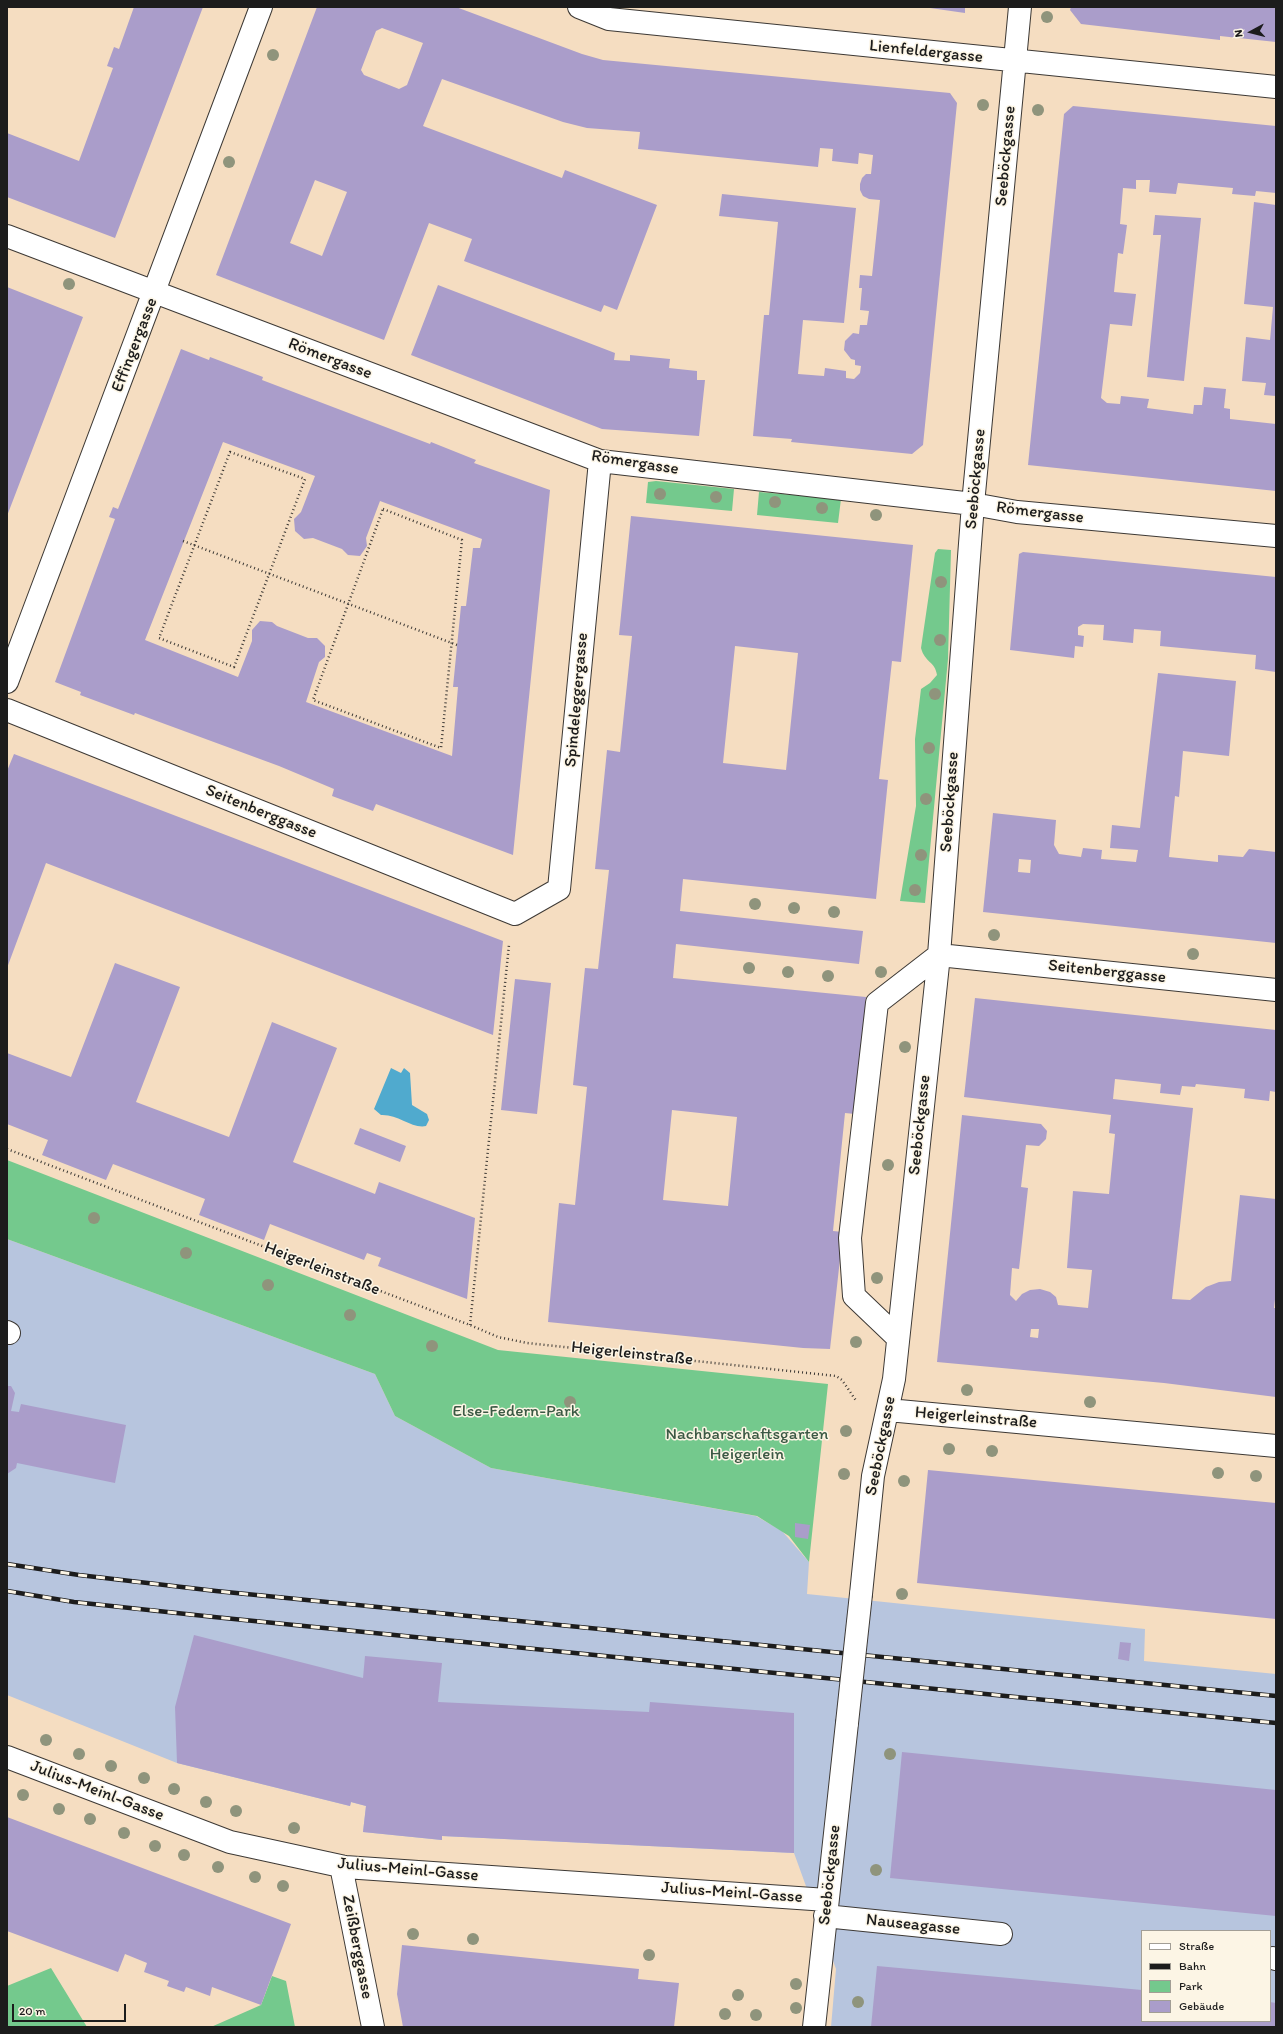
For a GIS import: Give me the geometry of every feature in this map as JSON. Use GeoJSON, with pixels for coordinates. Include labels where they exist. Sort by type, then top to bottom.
{"type":"FeatureCollection","features":[{"type":"Feature","properties":{"kind":"street","name":"Effingergasse"},"geometry":{"type":"LineString","coordinates":[[7,682],[261,7]]}},
{"type":"Feature","properties":{"kind":"street","name":"Lienfeldergasse"},"geometry":{"type":"LineString","coordinates":[[579,7],[609,19],[1015,62],[1276,87]]}},
{"type":"Feature","properties":{"kind":"street","name":"Seeböckgasse"},"geometry":{"type":"LineString","coordinates":[[814,2027],[873,1476],[888,1410],[898,1338],[939,955],[973,504],[1020,7]]}},
{"type":"Feature","properties":{"kind":"street","name":"Römergasse"},"geometry":{"type":"LineString","coordinates":[[7,236],[600,461],[973,504],[1017,512],[1276,536]]}},
{"type":"Feature","properties":{"kind":"street","name":"Spindeleggergasse"},"geometry":{"type":"LineString","coordinates":[[515,914],[559,889],[600,461]]}},
{"type":"Feature","properties":{"kind":"street","name":"Seitenberggasse"},"geometry":{"type":"LineString","coordinates":[[7,710],[515,914]]}},
{"type":"Feature","properties":{"kind":"street","name":"Seitenberggasse"},"geometry":{"type":"LineString","coordinates":[[939,955],[1276,990]]}},
{"type":"Feature","properties":{"kind":"street"},"geometry":{"type":"LineString","coordinates":[[898,1338],[854,1296],[850,1238],[877,1003],[939,955]]}},
{"type":"Feature","properties":{"kind":"street","name":"Heigerleinstraße"},"geometry":{"type":"LineString","coordinates":[[888,1410],[1276,1446]]}},
{"type":"Feature","properties":{"kind":"street","name":"Julius-Meinl-Gasse"},"geometry":{"type":"LineString","coordinates":[[7,1757],[230,1842],[341,1866],[826,1908]]}},
{"type":"Feature","properties":{"kind":"street","name":"Zeißberggasse"},"geometry":{"type":"LineString","coordinates":[[341,1866],[374,2027]]}},
{"type":"Feature","properties":{"kind":"street","name":"Nauseagasse"},"geometry":{"type":"LineString","coordinates":[[826,1908],[1001,1934]]}},
{"type":"Feature","properties":{"kind":"path"},"geometry":{"type":"LineString","coordinates":[[230,452],[305,479],[234,667],[159,638],[194,545],[230,452]]}},
{"type":"Feature","properties":{"kind":"path"},"geometry":{"type":"LineString","coordinates":[[383,509],[462,540],[441,748],[313,700],[347,604],[383,509]]}},
{"type":"Feature","properties":{"kind":"path"},"geometry":{"type":"LineString","coordinates":[[183,541],[457,645]]}},
{"type":"Feature","properties":{"kind":"path"},"geometry":{"type":"LineString","coordinates":[[470,1324],[510,938],[515,914]]}},
{"type":"Feature","properties":{"kind":"path","name":"Heigerleinstraße"},"geometry":{"type":"LineString","coordinates":[[7,1149],[470,1324],[498,1337],[526,1343],[836,1376],[842,1380],[853,1399],[860,1405],[888,1410]]}},
{"type":"Feature","properties":{"kind":"shaded area"},"geometry":{"type":"Polygon","coordinates":[[[7,1239],[375,1374],[395,1416],[491,1468],[756,1516],[782,1531],[809,1562],[807,1594],[1145,1629],[1144,1661],[1276,1674],[1276,2027],[831,2027],[836,1969],[794,1853],[442,1836],[442,1840],[363,1832],[366,1806],[351,1802],[350,1806],[177,1763],[7,1695],[7,1239]]]}},
{"type":"Feature","properties":{"kind":"green space"},"geometry":{"type":"Polygon","coordinates":[[[656,481],[734,489],[732,511],[646,503],[648,482],[656,481]]]}},
{"type":"Feature","properties":{"kind":"green space"},"geometry":{"type":"Polygon","coordinates":[[[759,492],[841,499],[838,523],[757,515],[759,492]]]}},
{"type":"Feature","properties":{"kind":"green space"},"geometry":{"type":"Polygon","coordinates":[[[938,549],[951,550],[948,659],[925,903],[900,901],[916,806],[915,739],[921,689],[930,683],[937,675],[936,670],[925,657],[921,648],[935,553],[938,549]]]}},
{"type":"Feature","properties":{"kind":"green space","name":"Else-Federn-Park"},"geometry":{"type":"Polygon","coordinates":[[[7,1160],[498,1350],[828,1384],[809,1562],[789,1536],[757,1516],[491,1468],[395,1416],[375,1374],[7,1239],[7,1160]]]}},
{"type":"Feature","properties":{"kind":"green space"},"geometry":{"type":"Polygon","coordinates":[[[51,1968],[87,2027],[7,2027],[7,1986],[51,1968]]]}},
{"type":"Feature","properties":{"kind":"green space"},"geometry":{"type":"Polygon","coordinates":[[[272,1976],[286,1981],[295,2027],[211,2027],[261,2005],[272,1976]]]}},
{"type":"Feature","properties":{"kind":"water"},"geometry":{"type":"Polygon","coordinates":[[[391,1068],[401,1073],[404,1068],[410,1073],[412,1105],[427,1114],[429,1120],[426,1126],[415,1125],[387,1115],[381,1115],[374,1109],[391,1068]]]}},
{"type":"Feature","properties":{"kind":"building"},"geometry":{"type":"Polygon","coordinates":[[[134,7],[203,7],[115,238],[7,197],[7,133],[79,161],[113,68],[107,66],[114,47],[119,49],[134,7]]]}},
{"type":"Feature","properties":{"kind":"building"},"geometry":{"type":"Polygon","coordinates":[[[317,7],[456,7],[582,54],[603,60],[950,93],[957,103],[923,445],[912,454],[791,442],[792,439],[753,436],[764,315],[769,315],[778,222],[719,216],[722,194],[856,208],[844,323],[803,320],[798,374],[824,376],[825,368],[846,371],[846,378],[854,379],[860,373],[861,366],[855,365],[855,360],[851,359],[844,350],[845,341],[853,333],[859,334],[860,325],[867,325],[869,311],[860,310],[862,288],[859,288],[860,275],[872,276],[880,200],[869,199],[863,196],[860,190],[860,184],[862,178],[866,174],[871,174],[873,155],[859,153],[858,164],[832,161],[833,149],[820,148],[818,167],[638,149],[640,132],[587,128],[563,122],[442,79],[423,126],[562,178],[565,170],[657,205],[617,310],[604,305],[601,312],[464,261],[472,239],[429,223],[384,340],[216,275],[317,7]],[[382,28],[376,31],[361,70],[364,75],[399,89],[407,85],[423,43],[382,28]],[[315,180],[290,243],[322,256],[347,192],[315,180]]]}},
{"type":"Feature","properties":{"kind":"building"},"geometry":{"type":"Polygon","coordinates":[[[923,7],[965,7],[965,13],[923,7]]]}},
{"type":"Feature","properties":{"kind":"building"},"geometry":{"type":"Polygon","coordinates":[[[1071,7],[1276,7],[1276,42],[1220,36],[1220,40],[1081,24],[1070,10],[1071,7]]]}},
{"type":"Feature","properties":{"kind":"building"},"geometry":{"type":"Polygon","coordinates":[[[1073,106],[1276,126],[1276,193],[1256,191],[1255,196],[1232,194],[1233,188],[1178,183],[1176,194],[1149,192],[1150,180],[1136,180],[1136,189],[1123,188],[1120,224],[1127,225],[1123,254],[1118,253],[1114,292],[1136,294],[1132,326],[1110,324],[1101,398],[1107,403],[1120,404],[1121,396],[1149,399],[1147,408],[1193,414],[1194,405],[1202,405],[1204,387],[1226,389],[1224,408],[1230,409],[1230,419],[1276,424],[1276,491],[1028,465],[1064,114],[1073,106]]]}},
{"type":"Feature","properties":{"kind":"building"},"geometry":{"type":"Polygon","coordinates":[[[1254,202],[1276,205],[1276,396],[1264,395],[1266,383],[1242,381],[1246,337],[1270,340],[1273,307],[1244,304],[1254,202]]]}},
{"type":"Feature","properties":{"kind":"building"},"geometry":{"type":"Polygon","coordinates":[[[1155,215],[1201,218],[1184,381],[1147,377],[1161,235],[1153,235],[1155,215]]]}},
{"type":"Feature","properties":{"kind":"building"},"geometry":{"type":"Polygon","coordinates":[[[438,285],[615,353],[614,360],[630,361],[630,355],[670,359],[669,368],[697,371],[697,380],[705,380],[699,436],[602,429],[411,355],[438,285]]]}},
{"type":"Feature","properties":{"kind":"building"},"geometry":{"type":"Polygon","coordinates":[[[7,287],[83,317],[7,516],[7,287]]]}},
{"type":"Feature","properties":{"kind":"building"},"geometry":{"type":"Polygon","coordinates":[[[181,349],[209,360],[210,357],[263,377],[262,380],[430,444],[431,442],[476,460],[474,463],[550,490],[513,855],[376,804],[373,811],[332,796],[334,789],[279,766],[135,713],[134,715],[80,695],[81,692],[55,682],[115,519],[109,517],[113,507],[118,509],[181,349]],[[223,442],[145,640],[238,677],[252,641],[252,630],[260,621],[272,622],[277,626],[308,638],[317,638],[325,646],[325,657],[319,662],[306,702],[452,756],[458,687],[453,687],[461,606],[466,606],[473,548],[480,548],[482,539],[380,501],[366,538],[367,546],[360,556],[348,555],[342,549],[313,538],[304,539],[295,531],[294,519],[301,512],[315,476],[223,442]]]}},
{"type":"Feature","properties":{"kind":"building"},"geometry":{"type":"Polygon","coordinates":[[[631,516],[913,545],[901,662],[892,661],[879,779],[888,780],[876,899],[683,879],[680,911],[863,931],[859,964],[676,944],[673,978],[866,997],[855,1114],[845,1113],[833,1231],[843,1232],[830,1349],[803,1348],[548,1322],[559,1203],[575,1205],[587,1087],[573,1085],[585,968],[598,969],[609,870],[595,869],[607,750],[620,752],[632,636],[619,635],[631,516]],[[735,646],[723,763],[786,770],[798,653],[735,646]],[[672,1110],[663,1200],[728,1206],[737,1117],[672,1110]]]}},
{"type":"Feature","properties":{"kind":"building"},"geometry":{"type":"Polygon","coordinates":[[[1023,552],[1276,577],[1276,672],[1255,669],[1256,655],[1160,646],[1161,631],[1134,629],[1133,643],[1103,640],[1104,625],[1083,624],[1078,627],[1078,635],[1084,636],[1083,647],[1075,646],[1074,658],[1010,650],[1019,554],[1023,552]]]}},
{"type":"Feature","properties":{"kind":"building"},"geometry":{"type":"Polygon","coordinates":[[[1158,673],[1236,681],[1229,756],[1183,751],[1179,797],[1175,796],[1169,857],[1218,862],[1218,855],[1243,857],[1249,849],[1276,852],[1276,943],[983,912],[993,813],[1056,820],[1054,845],[1059,854],[1081,857],[1083,848],[1102,850],[1101,859],[1136,862],[1138,850],[1110,848],[1112,825],[1140,828],[1158,673]],[[1019,859],[1018,872],[1030,873],[1031,860],[1019,859]]]}},
{"type":"Feature","properties":{"kind":"building"},"geometry":{"type":"Polygon","coordinates":[[[14,754],[503,941],[493,1035],[46,863],[7,968],[7,771],[14,754]]]}},
{"type":"Feature","properties":{"kind":"building"},"geometry":{"type":"Polygon","coordinates":[[[115,963],[180,987],[136,1102],[229,1137],[272,1022],[337,1048],[293,1162],[375,1194],[379,1182],[475,1218],[467,1299],[378,1266],[381,1258],[367,1253],[364,1260],[270,1224],[264,1240],[199,1215],[205,1199],[113,1164],[106,1180],[42,1155],[48,1140],[7,1124],[7,1053],[71,1077],[115,963]]]}},
{"type":"Feature","properties":{"kind":"building"},"geometry":{"type":"Polygon","coordinates":[[[515,979],[551,983],[537,1114],[501,1110],[515,979]]]}},
{"type":"Feature","properties":{"kind":"building"},"geometry":{"type":"Polygon","coordinates":[[[975,998],[1276,1030],[1276,1092],[1270,1091],[1269,1101],[1244,1098],[1245,1089],[1196,1084],[1195,1087],[1182,1086],[1180,1095],[1160,1093],[1161,1084],[1115,1079],[1113,1099],[1193,1108],[1172,1299],[1190,1300],[1206,1287],[1219,1282],[1231,1281],[1240,1195],[1276,1199],[1276,1291],[1274,1308],[1276,1308],[1276,1397],[1164,1383],[937,1362],[962,1115],[1041,1124],[1047,1131],[1046,1139],[1039,1146],[1026,1145],[1021,1187],[1028,1188],[1019,1269],[1012,1268],[1010,1295],[1016,1301],[1022,1294],[1030,1290],[1040,1289],[1050,1292],[1056,1297],[1058,1305],[1088,1308],[1092,1270],[1067,1268],[1073,1191],[1109,1194],[1115,1134],[1109,1133],[1111,1115],[964,1097],[975,998]],[[1031,1329],[1030,1337],[1038,1338],[1039,1329],[1031,1329]]]}},
{"type":"Feature","properties":{"kind":"building"},"geometry":{"type":"Polygon","coordinates":[[[360,1128],[406,1146],[400,1162],[354,1144],[360,1128]]]}},
{"type":"Feature","properties":{"kind":"building"},"geometry":{"type":"Polygon","coordinates":[[[7,1386],[11,1386],[15,1393],[11,1411],[19,1412],[21,1404],[126,1425],[115,1483],[17,1463],[16,1468],[7,1474],[7,1386]]]}},
{"type":"Feature","properties":{"kind":"building"},"geometry":{"type":"Polygon","coordinates":[[[928,1470],[1276,1503],[1276,1619],[917,1583],[928,1470]]]}},
{"type":"Feature","properties":{"kind":"building"},"geometry":{"type":"Polygon","coordinates":[[[795,1523],[810,1525],[808,1539],[795,1537],[795,1523]]]}},
{"type":"Feature","properties":{"kind":"building"},"geometry":{"type":"Polygon","coordinates":[[[194,1635],[363,1678],[365,1656],[442,1663],[438,1702],[649,1712],[650,1702],[794,1713],[794,1853],[442,1836],[442,1840],[363,1832],[366,1806],[351,1802],[350,1806],[177,1763],[175,1707],[194,1635]]]}},
{"type":"Feature","properties":{"kind":"building"},"geometry":{"type":"Polygon","coordinates":[[[1120,1642],[1131,1643],[1129,1661],[1118,1659],[1120,1642]]]}},
{"type":"Feature","properties":{"kind":"building"},"geometry":{"type":"Polygon","coordinates":[[[902,1752],[1276,1790],[1276,1916],[890,1878],[902,1752]]]}},
{"type":"Feature","properties":{"kind":"building"},"geometry":{"type":"Polygon","coordinates":[[[7,1817],[291,1924],[261,2005],[212,1987],[210,1996],[186,1987],[184,1992],[167,1986],[169,1981],[144,1972],[147,1963],[125,1954],[118,1972],[7,1931],[7,1817]]]}},
{"type":"Feature","properties":{"kind":"building"},"geometry":{"type":"Polygon","coordinates":[[[402,1945],[639,1969],[638,1979],[679,1983],[674,2027],[403,2027],[397,1994],[402,1945]]]}},
{"type":"Feature","properties":{"kind":"building"},"geometry":{"type":"Polygon","coordinates":[[[877,1966],[1141,1990],[1141,2022],[1271,2022],[1271,2002],[1276,2003],[1276,2027],[871,2027],[877,1966]]]}},
{"type":"Feature","properties":{"kind":"railway"},"geometry":{"type":"LineString","coordinates":[[7,1564],[79,1575],[216,1591],[1276,1696]]}},
{"type":"Feature","properties":{"kind":"railway"},"geometry":{"type":"LineString","coordinates":[[7,1591],[74,1602],[214,1617],[1276,1723]]}},
{"type":"Feature","properties":{"kind":"park label","name":"Nachbarschaftsgarten Heigerlein"},"geometry":{"type":"Point","coordinates":[747,1445]}}]}
